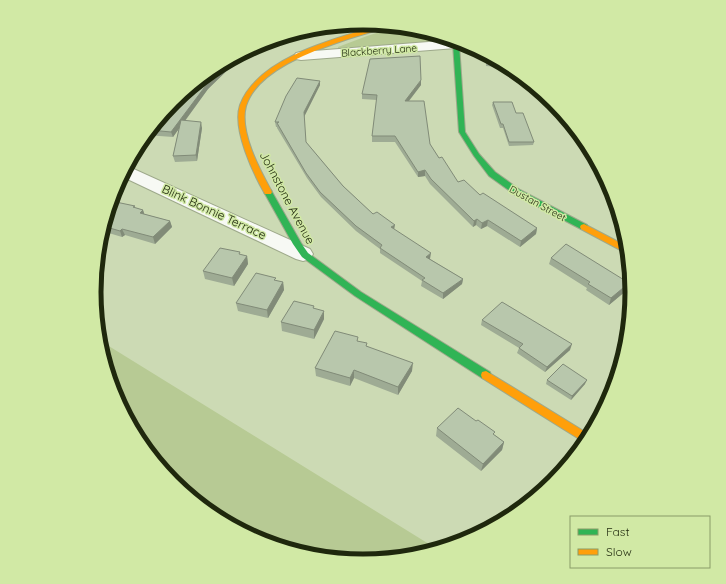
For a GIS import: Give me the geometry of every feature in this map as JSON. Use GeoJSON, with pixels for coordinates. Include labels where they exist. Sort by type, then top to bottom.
{"type":"FeatureCollection","features":[{"type":"Feature","properties":{"kind":"street","name":"Johnstone Avenue"},"geometry":{"type":"LineString","coordinates":[[369,30],[301,56],[278,67],[259,79],[248,92],[243,106],[245,139],[256,170],[303,254],[345,285],[582,436]]}},
{"type":"Feature","properties":{"kind":"street","name":"Blackberry Lane"},"geometry":{"type":"LineString","coordinates":[[301,56],[447,44]]}},
{"type":"Feature","properties":{"kind":"street","name":"Dustan Street"},"geometry":{"type":"LineString","coordinates":[[458,48],[462,132],[484,165],[492,174],[516,192],[621,248]]}},
{"type":"Feature","properties":{"kind":"street","name":"Blink Bonnie Terrace"},"geometry":{"type":"LineString","coordinates":[[129,173],[303,254]]}},
{"type":"Feature","properties":{"kind":"green space"},"geometry":{"type":"Polygon","coordinates":[[[382,31],[397,32],[437,41],[341,50],[338,49],[338,47],[382,31]]]}},
{"type":"Feature","properties":{"kind":"green space"},"geometry":{"type":"Polygon","coordinates":[[[106,345],[431,545],[397,552],[363,554],[329,552],[295,545],[263,534],[217,510],[190,489],[166,465],[145,438],[121,392],[106,345]]]}},
{"type":"Feature","properties":{"kind":"building"},"geometry":{"type":"Polygon","coordinates":[[[420,56],[421,80],[405,101],[424,101],[430,144],[439,158],[442,157],[458,182],[464,180],[480,195],[483,193],[537,228],[521,241],[488,220],[482,223],[477,219],[474,221],[431,179],[425,170],[418,172],[395,136],[372,136],[377,95],[362,94],[370,59],[420,56]]]}},
{"type":"Feature","properties":{"kind":"building"},"geometry":{"type":"Polygon","coordinates":[[[219,73],[207,84],[171,132],[157,131],[166,119],[190,95],[219,73]]]}},
{"type":"Feature","properties":{"kind":"building"},"geometry":{"type":"Polygon","coordinates":[[[297,78],[320,81],[304,112],[306,142],[343,186],[373,214],[377,212],[395,225],[391,227],[431,253],[426,257],[463,279],[443,293],[422,280],[425,278],[380,248],[382,245],[356,226],[320,192],[306,173],[277,123],[279,122],[275,122],[286,96],[297,78]]]}},
{"type":"Feature","properties":{"kind":"building"},"geometry":{"type":"Polygon","coordinates":[[[493,102],[512,102],[516,113],[523,113],[534,142],[509,142],[493,102]]]}},
{"type":"Feature","properties":{"kind":"building"},"geometry":{"type":"Polygon","coordinates":[[[181,120],[201,122],[196,155],[173,156],[181,120]]]}},
{"type":"Feature","properties":{"kind":"building"},"geometry":{"type":"Polygon","coordinates":[[[117,202],[135,206],[133,207],[143,210],[140,213],[170,221],[153,237],[122,229],[120,231],[109,228],[117,202]]]}},
{"type":"Feature","properties":{"kind":"building"},"geometry":{"type":"Polygon","coordinates":[[[566,244],[624,280],[625,287],[611,298],[588,284],[590,282],[551,258],[566,244]]]}},
{"type":"Feature","properties":{"kind":"building"},"geometry":{"type":"Polygon","coordinates":[[[220,248],[240,252],[239,254],[247,256],[232,278],[203,271],[220,248]]]}},
{"type":"Feature","properties":{"kind":"building"},"geometry":{"type":"Polygon","coordinates":[[[256,273],[276,278],[274,280],[283,282],[267,310],[236,303],[256,273]]]}},
{"type":"Feature","properties":{"kind":"building"},"geometry":{"type":"Polygon","coordinates":[[[294,301],[314,306],[313,308],[324,311],[314,330],[281,322],[294,301]]]}},
{"type":"Feature","properties":{"kind":"building"},"geometry":{"type":"Polygon","coordinates":[[[502,302],[572,344],[547,367],[519,348],[523,344],[482,320],[502,302]]]}},
{"type":"Feature","properties":{"kind":"building"},"geometry":{"type":"Polygon","coordinates":[[[335,331],[358,337],[357,341],[367,343],[366,346],[413,363],[398,387],[354,370],[350,378],[315,368],[335,331]]]}},
{"type":"Feature","properties":{"kind":"building"},"geometry":{"type":"Polygon","coordinates":[[[563,364],[587,380],[572,396],[547,380],[563,364]]]}},
{"type":"Feature","properties":{"kind":"building"},"geometry":{"type":"Polygon","coordinates":[[[458,408],[495,432],[493,434],[504,442],[483,464],[437,428],[458,408]]]}},
{"type":"Feature","properties":{"kind":"traffic: fast"},"geometry":{"type":"LineString","coordinates":[[456,47],[462,132],[476,155],[492,174],[517,192],[584,227]]}},
{"type":"Feature","properties":{"kind":"traffic: fast"},"geometry":{"type":"LineString","coordinates":[[268,192],[297,244],[305,255],[358,294],[486,375]]}},
{"type":"Feature","properties":{"kind":"traffic: slow"},"geometry":{"type":"LineString","coordinates":[[268,192],[253,162],[243,128],[243,106],[250,90],[264,76],[283,64],[327,44],[369,30]]}},
{"type":"Feature","properties":{"kind":"traffic: slow"},"geometry":{"type":"LineString","coordinates":[[584,227],[621,247]]}},
{"type":"Feature","properties":{"kind":"traffic: slow"},"geometry":{"type":"LineString","coordinates":[[486,375],[582,436]]}}]}
